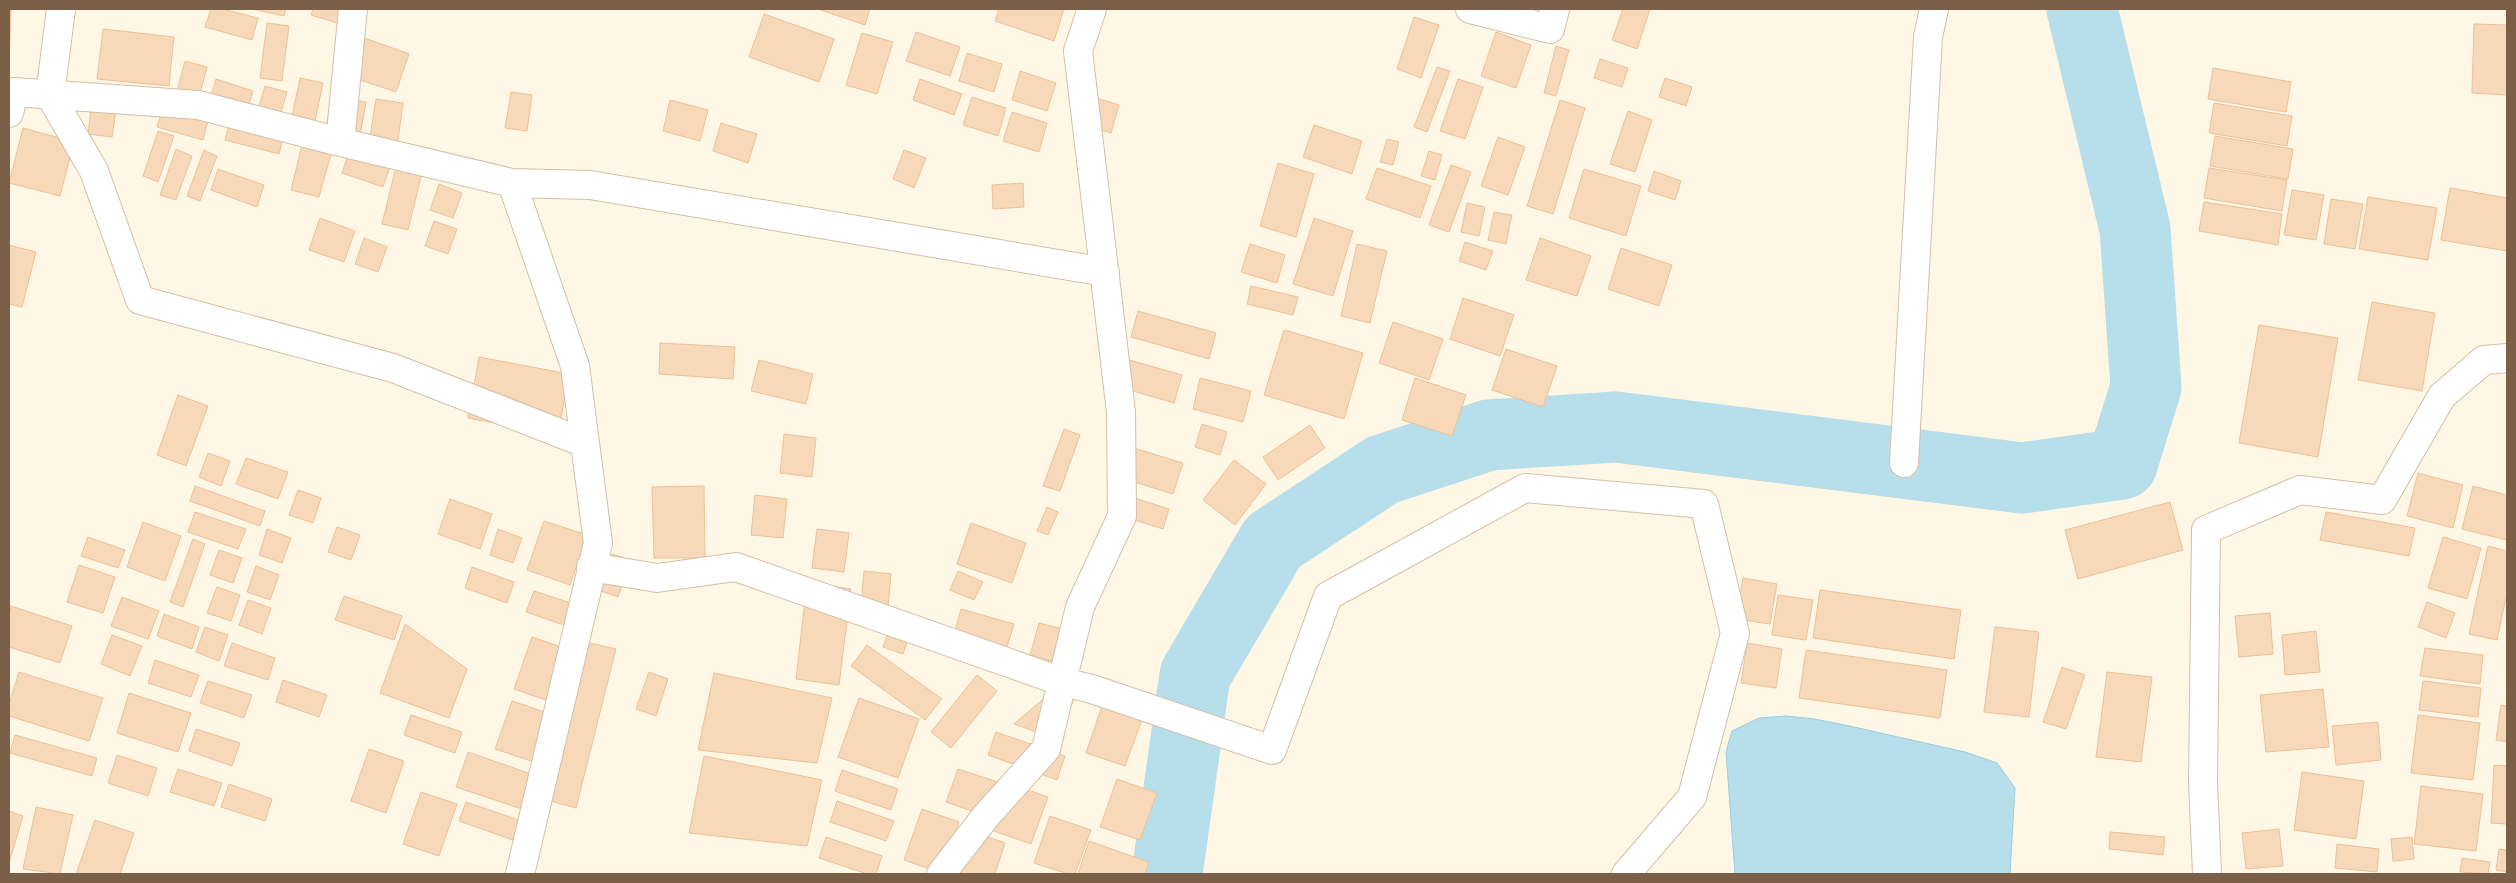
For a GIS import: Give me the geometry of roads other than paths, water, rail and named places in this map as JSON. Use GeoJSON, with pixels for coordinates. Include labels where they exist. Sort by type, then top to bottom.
{"type":"FeatureCollection","features":[{"type":"Feature","properties":{"kind":"street"},"geometry":{"type":"LineString","coordinates":[[61,9],[50,95],[94,171],[140,300],[392,368],[585,443]]}},
{"type":"Feature","properties":{"kind":"street"},"geometry":{"type":"LineString","coordinates":[[340,142],[354,9]]}},
{"type":"Feature","properties":{"kind":"street"},"geometry":{"type":"LineString","coordinates":[[941,874],[986,816],[1046,749],[1064,682],[1080,607],[1122,516],[1120,412],[1106,272],[1078,51],[1092,9]]}},
{"type":"Feature","properties":{"kind":"street"},"geometry":{"type":"LineString","coordinates":[[1470,9],[1550,28],[1555,9]]}},
{"type":"Feature","properties":{"kind":"street"},"geometry":{"type":"LineString","coordinates":[[1904,463],[1928,37],[1934,9]]}},
{"type":"Feature","properties":{"kind":"street"},"geometry":{"type":"LineString","coordinates":[[9,112],[14,92],[198,105],[340,142],[512,183],[590,185],[1106,272]]}},
{"type":"Feature","properties":{"kind":"street"},"geometry":{"type":"LineString","coordinates":[[512,183],[575,366],[598,543],[520,874]]}},
{"type":"Feature","properties":{"kind":"street"},"geometry":{"type":"LineString","coordinates":[[2208,874],[2202,782],[2206,530],[2300,490],[2382,500],[2442,396],[2484,360],[2507,358]]}},
{"type":"Feature","properties":{"kind":"street"},"geometry":{"type":"LineString","coordinates":[[591,568],[657,578],[736,567],[1064,682],[1092,689],[1272,750],[1328,596],[1525,488],[1704,504],[1736,633],[1692,797],[1626,874]]}},
{"type":"Feature","properties":{"kind":"water"},"geometry":{"type":"Polygon","coordinates":[[[1786,716],[1815,719],[1854,727],[1965,752],[1997,763],[2015,788],[2010,874],[1735,874],[1726,752],[1732,731],[1759,718],[1786,716]]]}},
{"type":"Feature","properties":{"kind":"waterway"},"geometry":{"type":"LineString","coordinates":[[1167,874],[1195,675],[1273,542],[1382,470],[1489,435],[1616,427],[2022,478],[2122,464],[2146,387],[2135,229],[2082,9]]}}]}
